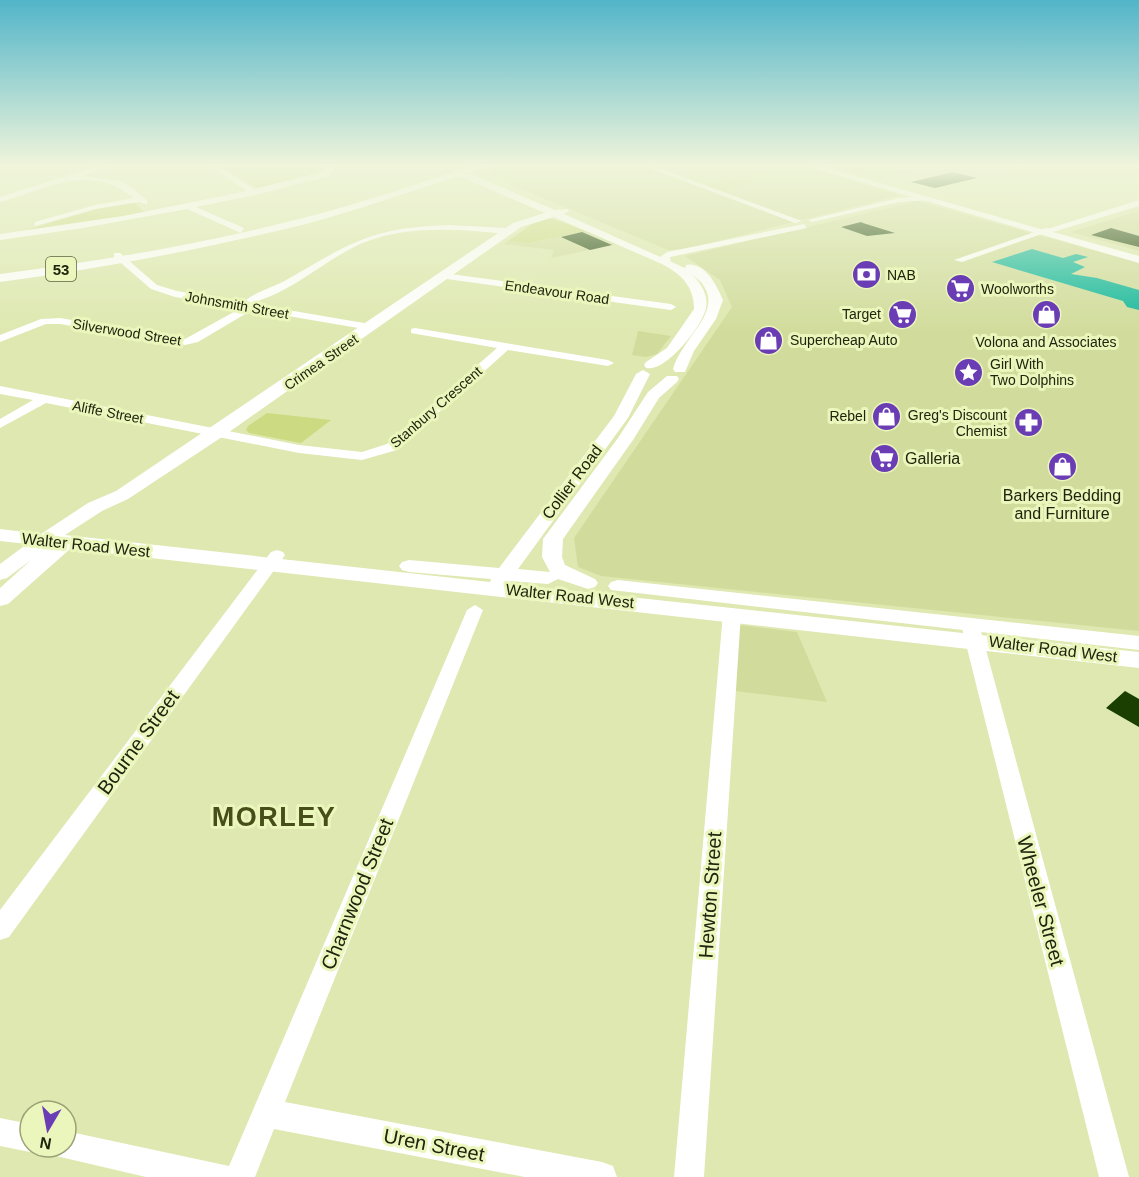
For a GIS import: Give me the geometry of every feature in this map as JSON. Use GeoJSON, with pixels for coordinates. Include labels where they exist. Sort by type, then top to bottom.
{"type":"FeatureCollection","features":[{"type":"Feature","properties":{"kind":"main road","name":"53"},"geometry":{"type":"LineString","coordinates":[[0,273],[126,256],[282,221]]}},
{"type":"Feature","properties":{"kind":"main road","name":"53"},"geometry":{"type":"LineString","coordinates":[[0,279],[267,230],[300,221]]}},
{"type":"Feature","properties":{"kind":"main road","name":"Crimea Street"},"geometry":{"type":"LineString","coordinates":[[0,574],[113,508],[122,495],[216,433],[512,228],[530,221]]}},
{"type":"Feature","properties":{"kind":"main road","name":"Collier Road"},"geometry":{"type":"LineString","coordinates":[[510,582],[553,538],[625,440],[653,395],[676,374],[686,350],[709,323],[717,300],[709,281],[671,259],[579,221]]}},
{"type":"Feature","properties":{"kind":"main road"},"geometry":{"type":"LineString","coordinates":[[1010,221],[1139,257]]}},
{"type":"Feature","properties":{"kind":"main road"},"geometry":{"type":"LineString","coordinates":[[1049,232],[1086,221]]}},
{"type":"Feature","properties":{"kind":"main road","name":"Collier Road"},"geometry":{"type":"LineString","coordinates":[[510,582],[620,418],[641,385],[647,369],[672,351],[700,309],[699,294],[694,283],[671,259]]}},
{"type":"Feature","properties":{"kind":"main road"},"geometry":{"type":"LineString","coordinates":[[647,369],[655,379],[676,374]]}},
{"type":"Feature","properties":{"kind":"main road","name":"Walter Road West"},"geometry":{"type":"LineString","coordinates":[[0,527],[61,537],[274,560],[510,582],[732,613],[1139,643]]}},
{"type":"Feature","properties":{"kind":"main road","name":"Walter Road West"},"geometry":{"type":"LineString","coordinates":[[0,535],[61,537]]}},
{"type":"Feature","properties":{"kind":"main road","name":"Crimea Street"},"geometry":{"type":"LineString","coordinates":[[0,600],[46,556],[61,537]]}},
{"type":"Feature","properties":{"kind":"main road","name":"Collier Road"},"geometry":{"type":"LineString","coordinates":[[553,538],[550,554],[557,568],[568,577],[588,583]]}},
{"type":"Feature","properties":{"kind":"main road","name":"Walter Road West"},"geometry":{"type":"LineString","coordinates":[[510,582],[588,583],[972,632],[1139,660]]}},
{"type":"Feature","properties":{"kind":"street"},"geometry":{"type":"LineString","coordinates":[[0,237],[51,221]]}},
{"type":"Feature","properties":{"kind":"street"},"geometry":{"type":"LineString","coordinates":[[0,237],[106,221]]}},
{"type":"Feature","properties":{"kind":"street"},"geometry":{"type":"LineString","coordinates":[[220,221],[241,230]]}},
{"type":"Feature","properties":{"kind":"street"},"geometry":{"type":"LineString","coordinates":[[802,221],[806,222]]}},
{"type":"Feature","properties":{"kind":"street"},"geometry":{"type":"LineString","coordinates":[[671,259],[693,250],[811,221]]}},
{"type":"Feature","properties":{"kind":"street","name":"Silverwood Street"},"geometry":{"type":"LineString","coordinates":[[0,339],[28,326],[52,321],[185,342],[194,340],[249,304],[354,244],[375,237],[433,228],[512,228]]}},
{"type":"Feature","properties":{"kind":"street"},"geometry":{"type":"LineString","coordinates":[[959,260],[1049,232]]}},
{"type":"Feature","properties":{"kind":"street","name":"Johnsmith Street"},"geometry":{"type":"LineString","coordinates":[[126,256],[154,287],[175,294],[375,324]]}},
{"type":"Feature","properties":{"kind":"street","name":"Endeavour Road"},"geometry":{"type":"LineString","coordinates":[[443,276],[671,307]]}},
{"type":"Feature","properties":{"kind":"street"},"geometry":{"type":"LineString","coordinates":[[415,331],[608,363]]}},
{"type":"Feature","properties":{"kind":"street","name":"Stanbury Crescent"},"geometry":{"type":"LineString","coordinates":[[216,433],[299,449],[362,456],[377,453],[392,447],[507,345]]}},
{"type":"Feature","properties":{"kind":"street","name":"Aliffe Street"},"geometry":{"type":"LineString","coordinates":[[0,390],[216,433]]}},
{"type":"Feature","properties":{"kind":"street"},"geometry":{"type":"LineString","coordinates":[[0,424],[44,399]]}},
{"type":"Feature","properties":{"kind":"street","name":"Bourne Street"},"geometry":{"type":"LineString","coordinates":[[0,929],[274,560]]}},
{"type":"Feature","properties":{"kind":"street","name":"Charnwood Street"},"geometry":{"type":"LineString","coordinates":[[240,1177],[475,610]]}},
{"type":"Feature","properties":{"kind":"street","name":"Hewton Street"},"geometry":{"type":"LineString","coordinates":[[689,1177],[732,613]]}},
{"type":"Feature","properties":{"kind":"street","name":"Wheeler Street"},"geometry":{"type":"LineString","coordinates":[[972,632],[1114,1177]]}},
{"type":"Feature","properties":{"kind":"street","name":"Uren Street"},"geometry":{"type":"LineString","coordinates":[[266,1113],[602,1177]]}},
{"type":"Feature","properties":{"kind":"street"},"geometry":{"type":"LineString","coordinates":[[0,1132],[18,1136]]}},
{"type":"Feature","properties":{"kind":"street"},"geometry":{"type":"LineString","coordinates":[[78,1148],[219,1177]]}},
{"type":"Feature","properties":{"kind":"shaded area"},"geometry":{"type":"Polygon","coordinates":[[[57,221],[100,221],[17,233],[57,221]]]}},
{"type":"Feature","properties":{"kind":"shaded area"},"geometry":{"type":"Polygon","coordinates":[[[536,221],[558,221],[586,231],[529,243],[508,241],[536,221]]]}},
{"type":"Feature","properties":{"kind":"shaded area"},"geometry":{"type":"Polygon","coordinates":[[[598,221],[798,221],[687,249],[668,250],[598,221]]]}},
{"type":"Feature","properties":{"kind":"shaded area","name":"Galleria"},"geometry":{"type":"Polygon","coordinates":[[[833,221],[988,221],[1139,263],[1139,631],[601,576],[578,567],[574,538],[732,307],[720,280],[685,256],[833,221]]]}},
{"type":"Feature","properties":{"kind":"shaded area"},"geometry":{"type":"Polygon","coordinates":[[[1107,221],[1139,221],[1139,251],[1071,232],[1107,221]]]}},
{"type":"Feature","properties":{"kind":"shaded area"},"geometry":{"type":"Polygon","coordinates":[[[586,231],[617,244],[551,258],[554,250],[504,244],[508,241],[530,243],[586,231]]]}},
{"type":"Feature","properties":{"kind":"shaded area"},"geometry":{"type":"Polygon","coordinates":[[[638,331],[671,336],[657,354],[646,357],[632,355],[638,331]]]}},
{"type":"Feature","properties":{"kind":"shaded area"},"geometry":{"type":"Polygon","coordinates":[[[267,413],[331,420],[301,443],[249,433],[246,430],[248,426],[267,413]]]}},
{"type":"Feature","properties":{"kind":"shaded area"},"geometry":{"type":"Polygon","coordinates":[[[731,624],[797,632],[827,702],[727,690],[731,624]]]}},
{"type":"Feature","properties":{"kind":"water"},"geometry":{"type":"Polygon","coordinates":[[[1032,249],[1063,258],[1076,254],[1088,257],[1073,262],[1085,267],[1071,274],[1097,278],[1139,290],[1139,310],[1127,307],[1123,301],[992,262],[1032,249]]]}},
{"type":"Feature","properties":{"kind":"building"},"geometry":{"type":"Polygon","coordinates":[[[861,222],[895,233],[867,236],[841,227],[861,222]]]}},
{"type":"Feature","properties":{"kind":"building"},"geometry":{"type":"Polygon","coordinates":[[[1111,228],[1139,236],[1139,247],[1091,235],[1111,228]]]}},
{"type":"Feature","properties":{"kind":"building"},"geometry":{"type":"Polygon","coordinates":[[[582,232],[612,245],[590,250],[561,237],[582,232]]]}},
{"type":"Feature","properties":{"kind":"building"},"geometry":{"type":"Polygon","coordinates":[[[1125,691],[1139,699],[1139,727],[1106,708],[1125,691]]]}},
{"type":"Feature","properties":{"kind":"place","name":"NAB"},"geometry":{"type":"Point","coordinates":[866,275]}},
{"type":"Feature","properties":{"kind":"place","name":"Woolworths"},"geometry":{"type":"Point","coordinates":[960,289]}},
{"type":"Feature","properties":{"kind":"place","name":"Target"},"geometry":{"type":"Point","coordinates":[902,314]}},
{"type":"Feature","properties":{"kind":"place","name":"Volona and Associates"},"geometry":{"type":"Point","coordinates":[1046,315]}},
{"type":"Feature","properties":{"kind":"place","name":"Supercheap Auto"},"geometry":{"type":"Point","coordinates":[769,340]}},
{"type":"Feature","properties":{"kind":"place","name":"Girl With Two Dolphins"},"geometry":{"type":"Point","coordinates":[969,372]}},
{"type":"Feature","properties":{"kind":"place","name":"Rebel"},"geometry":{"type":"Point","coordinates":[887,416]}},
{"type":"Feature","properties":{"kind":"place","name":"Greg's Discount Chemist"},"geometry":{"type":"Point","coordinates":[1028,423]}},
{"type":"Feature","properties":{"kind":"place","name":"Galleria"},"geometry":{"type":"Point","coordinates":[884,458]}},
{"type":"Feature","properties":{"kind":"place","name":"Barkers Bedding and Furniture"},"geometry":{"type":"Point","coordinates":[1062,467]}},
{"type":"Feature","properties":{"kind":"district","name":"MORLEY"},"geometry":{"type":"Point","coordinates":[274,817]}}]}
